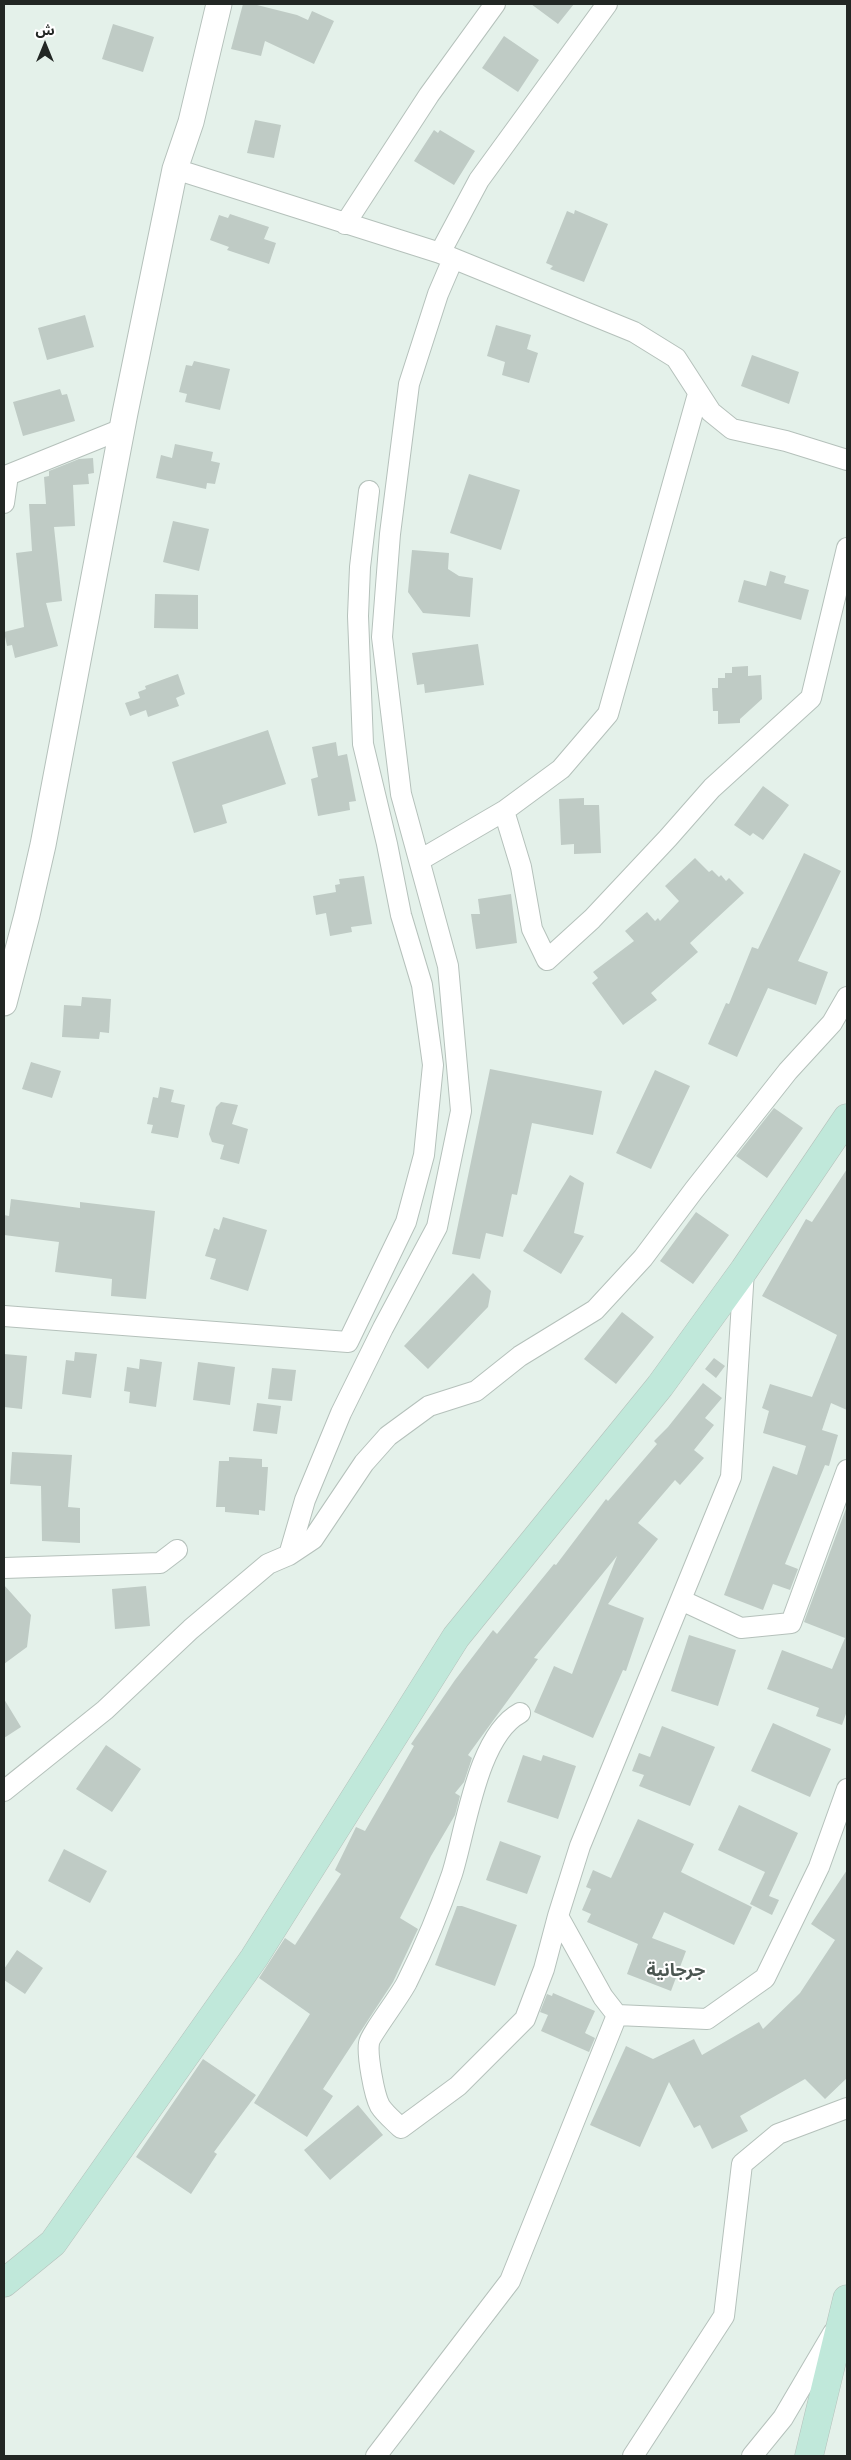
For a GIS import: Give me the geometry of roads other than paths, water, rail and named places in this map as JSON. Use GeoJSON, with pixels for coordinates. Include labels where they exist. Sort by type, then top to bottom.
{"type":"FeatureCollection","features":[{"type":"Feature","properties":{"kind":"main road"},"geometry":{"type":"LineString","coordinates":[[4,2283],[53,2243],[254,1958],[456,1637],[660,1386],[744,1270],[847,1118]]}},
{"type":"Feature","properties":{"kind":"main road"},"geometry":{"type":"LineString","coordinates":[[809,2456],[845,2308]]}},
{"type":"Feature","properties":{"kind":"street"},"geometry":{"type":"LineString","coordinates":[[4,1003],[43,845],[122,429],[175,169],[190,122],[219,4]]}},
{"type":"Feature","properties":{"kind":"street"},"geometry":{"type":"LineString","coordinates":[[345,224],[429,94],[495,4]]}},
{"type":"Feature","properties":{"kind":"street"},"geometry":{"type":"LineString","coordinates":[[289,1555],[305,1500],[341,1414],[383,1328],[437,1227],[461,1111],[448,966],[401,794],[382,637],[390,534],[409,384],[438,294],[446,256],[479,180],[607,4]]}},
{"type":"Feature","properties":{"kind":"street"},"geometry":{"type":"LineString","coordinates":[[175,169],[446,256],[634,332],[676,358],[711,412],[732,429],[786,441],[847,460]]}},
{"type":"Feature","properties":{"kind":"street"},"geometry":{"type":"LineString","coordinates":[[420,860],[504,811],[561,769],[608,714],[698,394]]}},
{"type":"Feature","properties":{"kind":"street"},"geometry":{"type":"LineString","coordinates":[[4,504],[8,475],[122,429]]}},
{"type":"Feature","properties":{"kind":"street"},"geometry":{"type":"LineString","coordinates":[[4,1316],[348,1342],[406,1222],[424,1155],[433,1065],[422,985],[401,915],[363,744],[358,616],[360,567],[369,491]]}},
{"type":"Feature","properties":{"kind":"street"},"geometry":{"type":"LineString","coordinates":[[504,811],[521,867],[532,929],[547,960],[592,919],[712,788],[811,698],[847,548]]}},
{"type":"Feature","properties":{"kind":"street"},"geometry":{"type":"LineString","coordinates":[[4,1791],[105,1710],[191,1629],[268,1564],[289,1555],[313,1539],[364,1463],[388,1436],[429,1406],[476,1390],[520,1356],[595,1310],[643,1258],[788,1071],[832,1023],[847,997]]}},
{"type":"Feature","properties":{"kind":"street"},"geometry":{"type":"LineString","coordinates":[[520,1713],[513,1716],[491,1744],[472,1796],[452,1874],[434,1920],[408,1982],[369,2041],[369,2061],[380,2105],[401,2128],[458,2086],[525,2019],[544,1969],[580,1846],[731,1477],[744,1270]]}},
{"type":"Feature","properties":{"kind":"street"},"geometry":{"type":"LineString","coordinates":[[680,1600],[741,1628],[791,1623],[847,1470]]}},
{"type":"Feature","properties":{"kind":"street"},"geometry":{"type":"LineString","coordinates":[[4,1568],[160,1564],[177,1550]]}},
{"type":"Feature","properties":{"kind":"street"},"geometry":{"type":"LineString","coordinates":[[617,2015],[707,2019],[765,1978],[819,1868],[847,1789]]}},
{"type":"Feature","properties":{"kind":"street"},"geometry":{"type":"LineString","coordinates":[[558,1916],[604,1997],[617,2015]]}},
{"type":"Feature","properties":{"kind":"street"},"geometry":{"type":"LineString","coordinates":[[376,2456],[510,2280],[617,2015]]}},
{"type":"Feature","properties":{"kind":"street"},"geometry":{"type":"LineString","coordinates":[[633,2456],[724,2316],[742,2164],[778,2134],[847,2108]]}},
{"type":"Feature","properties":{"kind":"street"},"geometry":{"type":"LineString","coordinates":[[752,2456],[783,2418],[845,2308]]}},
{"type":"Feature","properties":{"kind":"district","name":"جرجانية"},"geometry":{"type":"Point","coordinates":[676,1971]}}]}
